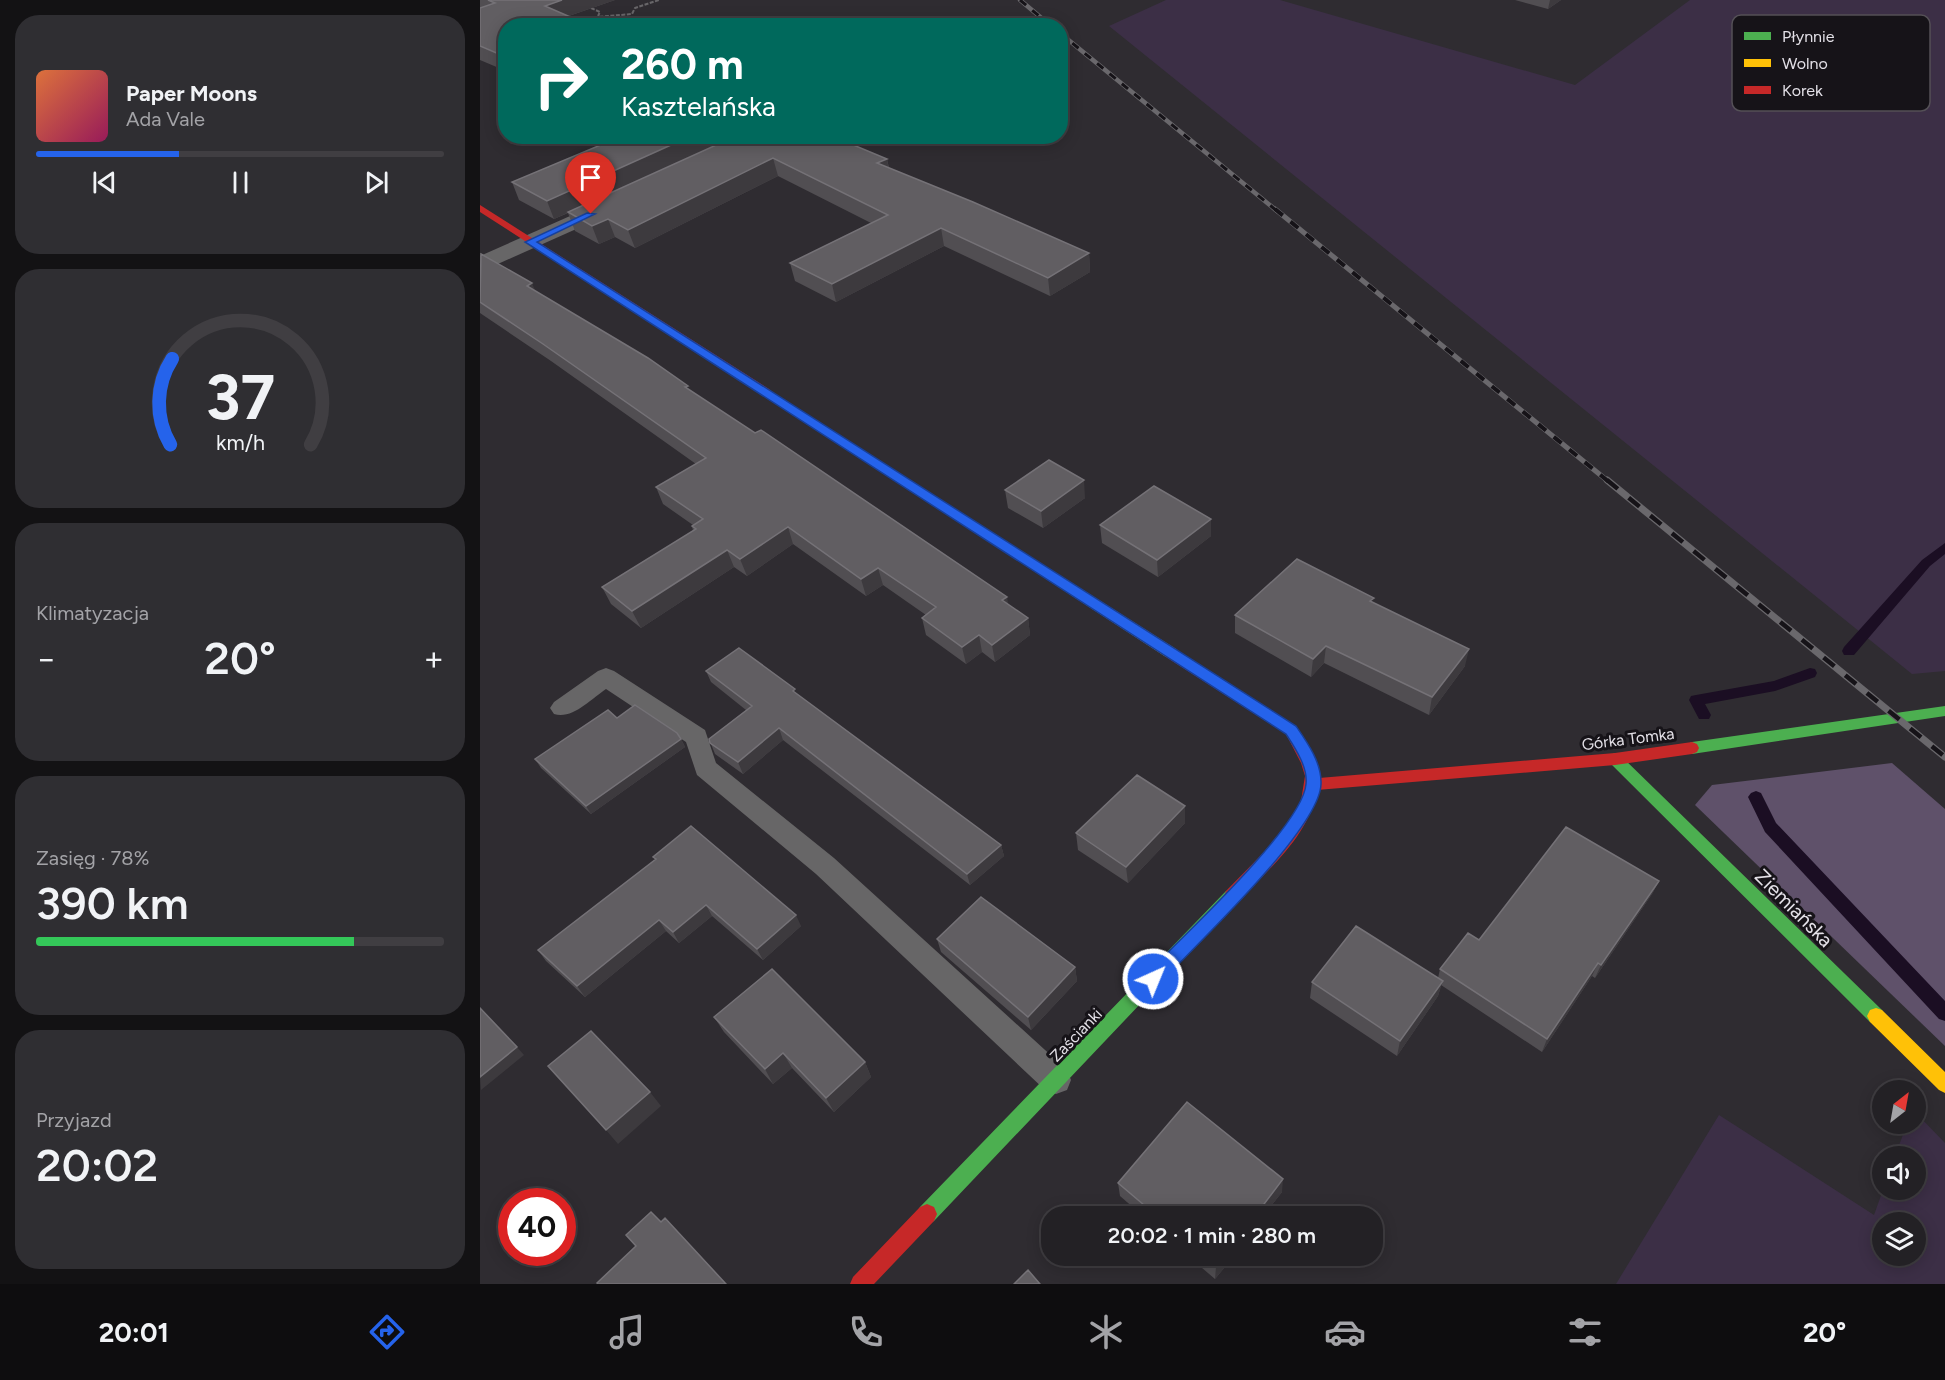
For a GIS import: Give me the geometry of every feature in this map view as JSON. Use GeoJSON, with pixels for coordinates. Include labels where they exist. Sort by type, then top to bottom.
{"type":"FeatureCollection","features":[{"type":"Feature","properties":{"kind":"street"},"geometry":{"type":"LineString","coordinates":[[480,265],[632,196]]}},
{"type":"Feature","properties":{"kind":"street"},"geometry":{"type":"LineString","coordinates":[[480,208],[1291,730],[1306,754],[1314,784]]}},
{"type":"Feature","properties":{"kind":"street","name":"Górka Tomka"},"geometry":{"type":"LineString","coordinates":[[1314,784],[1615,759],[1945,711]]}},
{"type":"Feature","properties":{"kind":"street","name":"Ziemiańska"},"geometry":{"type":"LineString","coordinates":[[1615,759],[1945,1084]]}},
{"type":"Feature","properties":{"kind":"street","name":"Zaścianki"},"geometry":{"type":"LineString","coordinates":[[860,1284],[1282,844],[1303,815],[1314,784]]}},
{"type":"Feature","properties":{"kind":"lane"},"geometry":{"type":"LineString","coordinates":[[562,708],[606,677],[696,737],[706,768],[825,866],[1056,1080]]}},
{"type":"Feature","properties":{"kind":"path"},"geometry":{"type":"LineString","coordinates":[[584,18],[632,14],[635,8],[659,0]]}},
{"type":"Feature","properties":{"kind":"path"},"geometry":{"type":"LineString","coordinates":[[591,8],[600,12],[598,16]]}},
{"type":"Feature","properties":{"kind":"shaded area"},"geometry":{"type":"Polygon","coordinates":[[[1166,0],[1280,0],[1575,85],[1690,0],[1945,0],[1945,671],[1912,674],[1109,26],[1166,0]]]}},
{"type":"Feature","properties":{"kind":"shaded area"},"geometry":{"type":"Polygon","coordinates":[[[1892,763],[1945,809],[1945,1046],[1695,805],[1712,785],[1892,763]]]}},
{"type":"Feature","properties":{"kind":"shaded area"},"geometry":{"type":"Polygon","coordinates":[[[1719,1115],[1872,1214],[1872,1266],[1926,1266],[1926,1212],[1875,1212],[1879,1200],[1926,1200],[1926,1146],[1899,1146],[1903,1134],[1926,1134],[1926,1123],[1945,1143],[1945,1284],[1616,1284],[1719,1115]]]}},
{"type":"Feature","properties":{"kind":"building"},"geometry":{"type":"Polygon","coordinates":[[[488,0],[562,0],[545,6],[573,18],[498,18],[498,54],[480,46],[480,8],[495,3],[488,0]]]}},
{"type":"Feature","properties":{"kind":"building"},"geometry":{"type":"Polygon","coordinates":[[[603,144],[673,144],[547,201],[512,182],[603,144]]]}},
{"type":"Feature","properties":{"kind":"building"},"geometry":{"type":"Polygon","coordinates":[[[718,144],[851,144],[887,159],[877,163],[1089,253],[1048,278],[941,228],[832,284],[790,263],[888,215],[773,158],[628,230],[608,219],[592,226],[568,212],[718,144]]]}},
{"type":"Feature","properties":{"kind":"building"},"geometry":{"type":"Polygon","coordinates":[[[481,254],[532,283],[527,286],[648,358],[688,386],[685,387],[755,433],[761,430],[1007,597],[1002,600],[1028,618],[992,645],[979,635],[962,647],[922,618],[936,607],[878,568],[861,579],[788,527],[740,559],[727,550],[632,611],[602,587],[696,529],[692,526],[703,519],[656,487],[706,458],[480,302],[481,254]]]}},
{"type":"Feature","properties":{"kind":"building"},"geometry":{"type":"Polygon","coordinates":[[[1049,460],[1084,480],[1041,511],[1005,490],[1049,460]]]}},
{"type":"Feature","properties":{"kind":"building"},"geometry":{"type":"Polygon","coordinates":[[[1154,486],[1211,519],[1157,560],[1100,525],[1154,486]]]}},
{"type":"Feature","properties":{"kind":"building"},"geometry":{"type":"Polygon","coordinates":[[[1297,559],[1374,598],[1370,601],[1469,649],[1432,697],[1326,646],[1313,659],[1235,615],[1297,559]]]}},
{"type":"Feature","properties":{"kind":"building"},"geometry":{"type":"Polygon","coordinates":[[[739,648],[795,689],[793,691],[1001,845],[967,874],[779,728],[738,762],[710,743],[709,739],[752,706],[706,671],[739,648]]]}},
{"type":"Feature","properties":{"kind":"building"},"geometry":{"type":"Polygon","coordinates":[[[635,705],[677,733],[681,739],[586,806],[535,759],[608,710],[617,718],[635,705]]]}},
{"type":"Feature","properties":{"kind":"building"},"geometry":{"type":"Polygon","coordinates":[[[1137,775],[1185,806],[1126,867],[1076,833],[1137,775]]]}},
{"type":"Feature","properties":{"kind":"building"},"geometry":{"type":"Polygon","coordinates":[[[691,826],[796,915],[757,949],[706,905],[673,932],[659,920],[577,986],[538,950],[656,859],[653,857],[691,826]]]}},
{"type":"Feature","properties":{"kind":"building"},"geometry":{"type":"Polygon","coordinates":[[[1566,827],[1659,881],[1601,965],[1598,963],[1547,1039],[1440,969],[1468,933],[1479,940],[1566,827]]]}},
{"type":"Feature","properties":{"kind":"building"},"geometry":{"type":"Polygon","coordinates":[[[981,897],[1075,967],[1028,1017],[937,939],[981,897]]]}},
{"type":"Feature","properties":{"kind":"building"},"geometry":{"type":"Polygon","coordinates":[[[1356,926],[1443,981],[1400,1041],[1312,982],[1356,926]]]}},
{"type":"Feature","properties":{"kind":"building"},"geometry":{"type":"Polygon","coordinates":[[[772,969],[865,1062],[826,1098],[783,1053],[765,1069],[714,1017],[772,969]]]}},
{"type":"Feature","properties":{"kind":"building"},"geometry":{"type":"Polygon","coordinates":[[[480,1008],[517,1047],[480,1077],[480,1008]]]}},
{"type":"Feature","properties":{"kind":"building"},"geometry":{"type":"Polygon","coordinates":[[[591,1031],[650,1092],[606,1130],[548,1066],[591,1031]]]}},
{"type":"Feature","properties":{"kind":"building"},"geometry":{"type":"Polygon","coordinates":[[[1187,1102],[1283,1179],[1263,1206],[1145,1206],[1118,1183],[1187,1102]]]}},
{"type":"Feature","properties":{"kind":"building"},"geometry":{"type":"Polygon","coordinates":[[[651,1212],[661,1222],[665,1218],[726,1284],[598,1284],[636,1246],[626,1235],[651,1212]]]}},
{"type":"Feature","properties":{"kind":"building"},"geometry":{"type":"Polygon","coordinates":[[[1028,1270],[1040,1284],[1014,1284],[1028,1270]]]}},
{"type":"Feature","properties":{"kind":"waterway"},"geometry":{"type":"LineString","coordinates":[[1849,651],[1926,563],[1945,547]]}},
{"type":"Feature","properties":{"kind":"waterway"},"geometry":{"type":"LineString","coordinates":[[1704,715],[1696,700],[1775,686],[1810,673]]}},
{"type":"Feature","properties":{"kind":"waterway"},"geometry":{"type":"LineString","coordinates":[[1756,797],[1770,827],[1945,1013]]}},
{"type":"Feature","properties":{"kind":"railway"},"geometry":{"type":"LineString","coordinates":[[1020,0],[1041,18]]}},
{"type":"Feature","properties":{"kind":"railway"},"geometry":{"type":"LineString","coordinates":[[1068,40],[1277,211]]}},
{"type":"Feature","properties":{"kind":"railway"},"geometry":{"type":"LineString","coordinates":[[1275,209],[1609,482]]}},
{"type":"Feature","properties":{"kind":"railway"},"geometry":{"type":"LineString","coordinates":[[1607,480],[1945,757]]}},
{"type":"Feature","properties":{"kind":"traffic: fast"},"geometry":{"type":"LineString","coordinates":[[1692,748],[1945,711]]}},
{"type":"Feature","properties":{"kind":"traffic: fast"},"geometry":{"type":"LineString","coordinates":[[1615,759],[1876,1016]]}},
{"type":"Feature","properties":{"kind":"traffic: fast"},"geometry":{"type":"LineString","coordinates":[[927,1214],[1232,896]]}},
{"type":"Feature","properties":{"kind":"traffic: slow"},"geometry":{"type":"LineString","coordinates":[[765,391],[1171,653]]}},
{"type":"Feature","properties":{"kind":"traffic: slow"},"geometry":{"type":"LineString","coordinates":[[1876,1016],[1945,1084]]}},
{"type":"Feature","properties":{"kind":"traffic: jam"},"geometry":{"type":"LineString","coordinates":[[480,208],[765,391]]}},
{"type":"Feature","properties":{"kind":"traffic: jam"},"geometry":{"type":"LineString","coordinates":[[1171,653],[1291,730],[1312,776],[1308,801],[1294,827],[1282,844],[1232,896]]}},
{"type":"Feature","properties":{"kind":"traffic: jam"},"geometry":{"type":"LineString","coordinates":[[1314,784],[1615,759],[1692,748]]}},
{"type":"Feature","properties":{"kind":"traffic: jam"},"geometry":{"type":"LineString","coordinates":[[860,1284],[927,1214]]}},
{"type":"Feature","properties":{"kind":"route"},"geometry":{"type":"LineString","coordinates":[[591,214],[530,242],[1291,730],[1306,754],[1314,784],[1303,815],[1282,844],[1153,979]]}}]}
